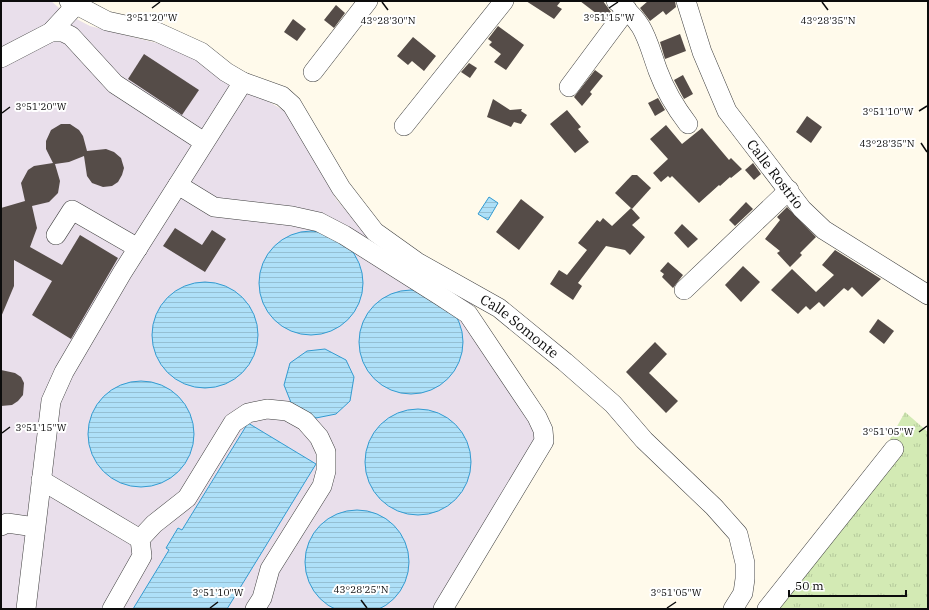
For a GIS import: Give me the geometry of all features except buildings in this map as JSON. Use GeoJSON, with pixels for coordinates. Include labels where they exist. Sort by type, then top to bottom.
{"type":"FeatureCollection","features":[{"type":"Feature","properties":{"kind":"street"},"geometry":{"type":"LineString","coordinates":[[314,72],[368,1]]}},
{"type":"Feature","properties":{"kind":"street"},"geometry":{"type":"LineString","coordinates":[[404,126],[504,1]]}},
{"type":"Feature","properties":{"kind":"street","name":"Calle Rostrío"},"geometry":{"type":"LineString","coordinates":[[686,1],[702,52],[727,111],[789,190],[802,209],[824,230],[928,295]]}},
{"type":"Feature","properties":{"kind":"street"},"geometry":{"type":"LineString","coordinates":[[1,58],[51,32],[72,3]]}},
{"type":"Feature","properties":{"kind":"street","name":"Calle Somonte"},"geometry":{"type":"LineString","coordinates":[[72,3],[107,21],[157,32],[201,52],[226,72],[243,82],[282,96],[292,105],[341,188],[375,232],[417,262],[499,308],[512,317],[613,404],[644,440],[714,507],[738,534],[746,563],[743,593],[733,609]]}},
{"type":"Feature","properties":{"kind":"street"},"geometry":{"type":"LineString","coordinates":[[568,88],[622,5],[645,31],[658,71],[671,101],[688,124]]}},
{"type":"Feature","properties":{"kind":"street"},"geometry":{"type":"LineString","coordinates":[[51,32],[63,32],[71,36],[115,84],[204,142]]}},
{"type":"Feature","properties":{"kind":"street"},"geometry":{"type":"LineString","coordinates":[[26,609],[51,402],[64,372],[138,248],[243,82]]}},
{"type":"Feature","properties":{"kind":"street"},"geometry":{"type":"LineString","coordinates":[[178,186],[214,207],[292,216],[319,222],[344,235],[439,294],[468,314],[537,417],[543,430],[544,442],[443,609]]}},
{"type":"Feature","properties":{"kind":"street"},"geometry":{"type":"LineString","coordinates":[[684,290],[789,190]]}},
{"type":"Feature","properties":{"kind":"street"},"geometry":{"type":"LineString","coordinates":[[56,236],[72,210],[138,248]]}},
{"type":"Feature","properties":{"kind":"street"},"geometry":{"type":"LineString","coordinates":[[112,609],[142,556],[140,539],[154,524],[187,498],[233,423],[248,413],[267,409],[287,412],[305,421],[319,437],[326,452],[326,471],[322,486],[270,569],[259,608]]}},
{"type":"Feature","properties":{"kind":"street"},"geometry":{"type":"LineString","coordinates":[[767,609],[894,449]]}},
{"type":"Feature","properties":{"kind":"street"},"geometry":{"type":"LineString","coordinates":[[41,480],[140,539]]}},
{"type":"Feature","properties":{"kind":"street"},"geometry":{"type":"LineString","coordinates":[[1,526],[7,523],[36,527]]}},
{"type":"Feature","properties":{"kind":"shaded area"},"geometry":{"type":"Polygon","coordinates":[[[1,1],[51,1],[65,13],[90,26],[172,47],[201,61],[291,115],[307,141],[336,199],[370,238],[471,303],[549,426],[451,609],[1,609],[1,1]]]}},
{"type":"Feature","properties":{"kind":"green space"},"geometry":{"type":"Polygon","coordinates":[[[905,412],[928,432],[928,609],[757,609],[890,439],[905,412]]]}},
{"type":"Feature","properties":{"kind":"water"},"geometry":{"type":"Polygon","coordinates":[[[489,197],[498,203],[488,220],[478,214],[489,197]]]}},
{"type":"Feature","properties":{"kind":"water"},"geometry":{"type":"Polygon","coordinates":[[[311,231],[331,235],[348,246],[359,263],[363,283],[359,303],[348,320],[331,331],[311,335],[291,331],[274,320],[263,303],[259,283],[263,263],[274,246],[291,235],[311,231]]]}},
{"type":"Feature","properties":{"kind":"water"},"geometry":{"type":"Polygon","coordinates":[[[205,282],[225,286],[242,298],[254,315],[258,335],[254,355],[242,372],[225,384],[205,388],[185,384],[168,372],[156,355],[152,335],[156,315],[168,298],[185,286],[205,282]]]}},
{"type":"Feature","properties":{"kind":"water"},"geometry":{"type":"Polygon","coordinates":[[[411,290],[431,294],[448,305],[459,322],[463,342],[459,362],[448,379],[431,390],[411,394],[391,390],[374,379],[363,362],[359,342],[363,322],[374,305],[391,294],[411,290]]]}},
{"type":"Feature","properties":{"kind":"water"},"geometry":{"type":"Polygon","coordinates":[[[325,349],[346,360],[354,377],[350,401],[336,414],[316,418],[292,405],[284,385],[290,363],[307,351],[325,349]]]}},
{"type":"Feature","properties":{"kind":"water"},"geometry":{"type":"Polygon","coordinates":[[[141,381],[161,385],[178,397],[190,414],[194,434],[190,454],[178,471],[161,483],[141,487],[121,483],[104,471],[92,454],[88,434],[92,414],[104,397],[121,385],[141,381]]]}},
{"type":"Feature","properties":{"kind":"water"},"geometry":{"type":"Polygon","coordinates":[[[418,409],[438,413],[455,425],[467,442],[471,462],[467,482],[455,499],[438,511],[418,515],[398,511],[381,499],[369,482],[365,462],[369,442],[381,425],[398,413],[418,409]]]}},
{"type":"Feature","properties":{"kind":"water"},"geometry":{"type":"Polygon","coordinates":[[[248,423],[316,464],[227,609],[133,609],[169,550],[166,548],[178,528],[182,530],[248,423]]]}},
{"type":"Feature","properties":{"kind":"water"},"geometry":{"type":"Polygon","coordinates":[[[357,510],[377,514],[394,525],[405,542],[409,562],[405,582],[394,599],[377,610],[357,614],[337,610],[320,599],[309,582],[305,562],[309,542],[320,525],[337,514],[357,510]]]}}]}
